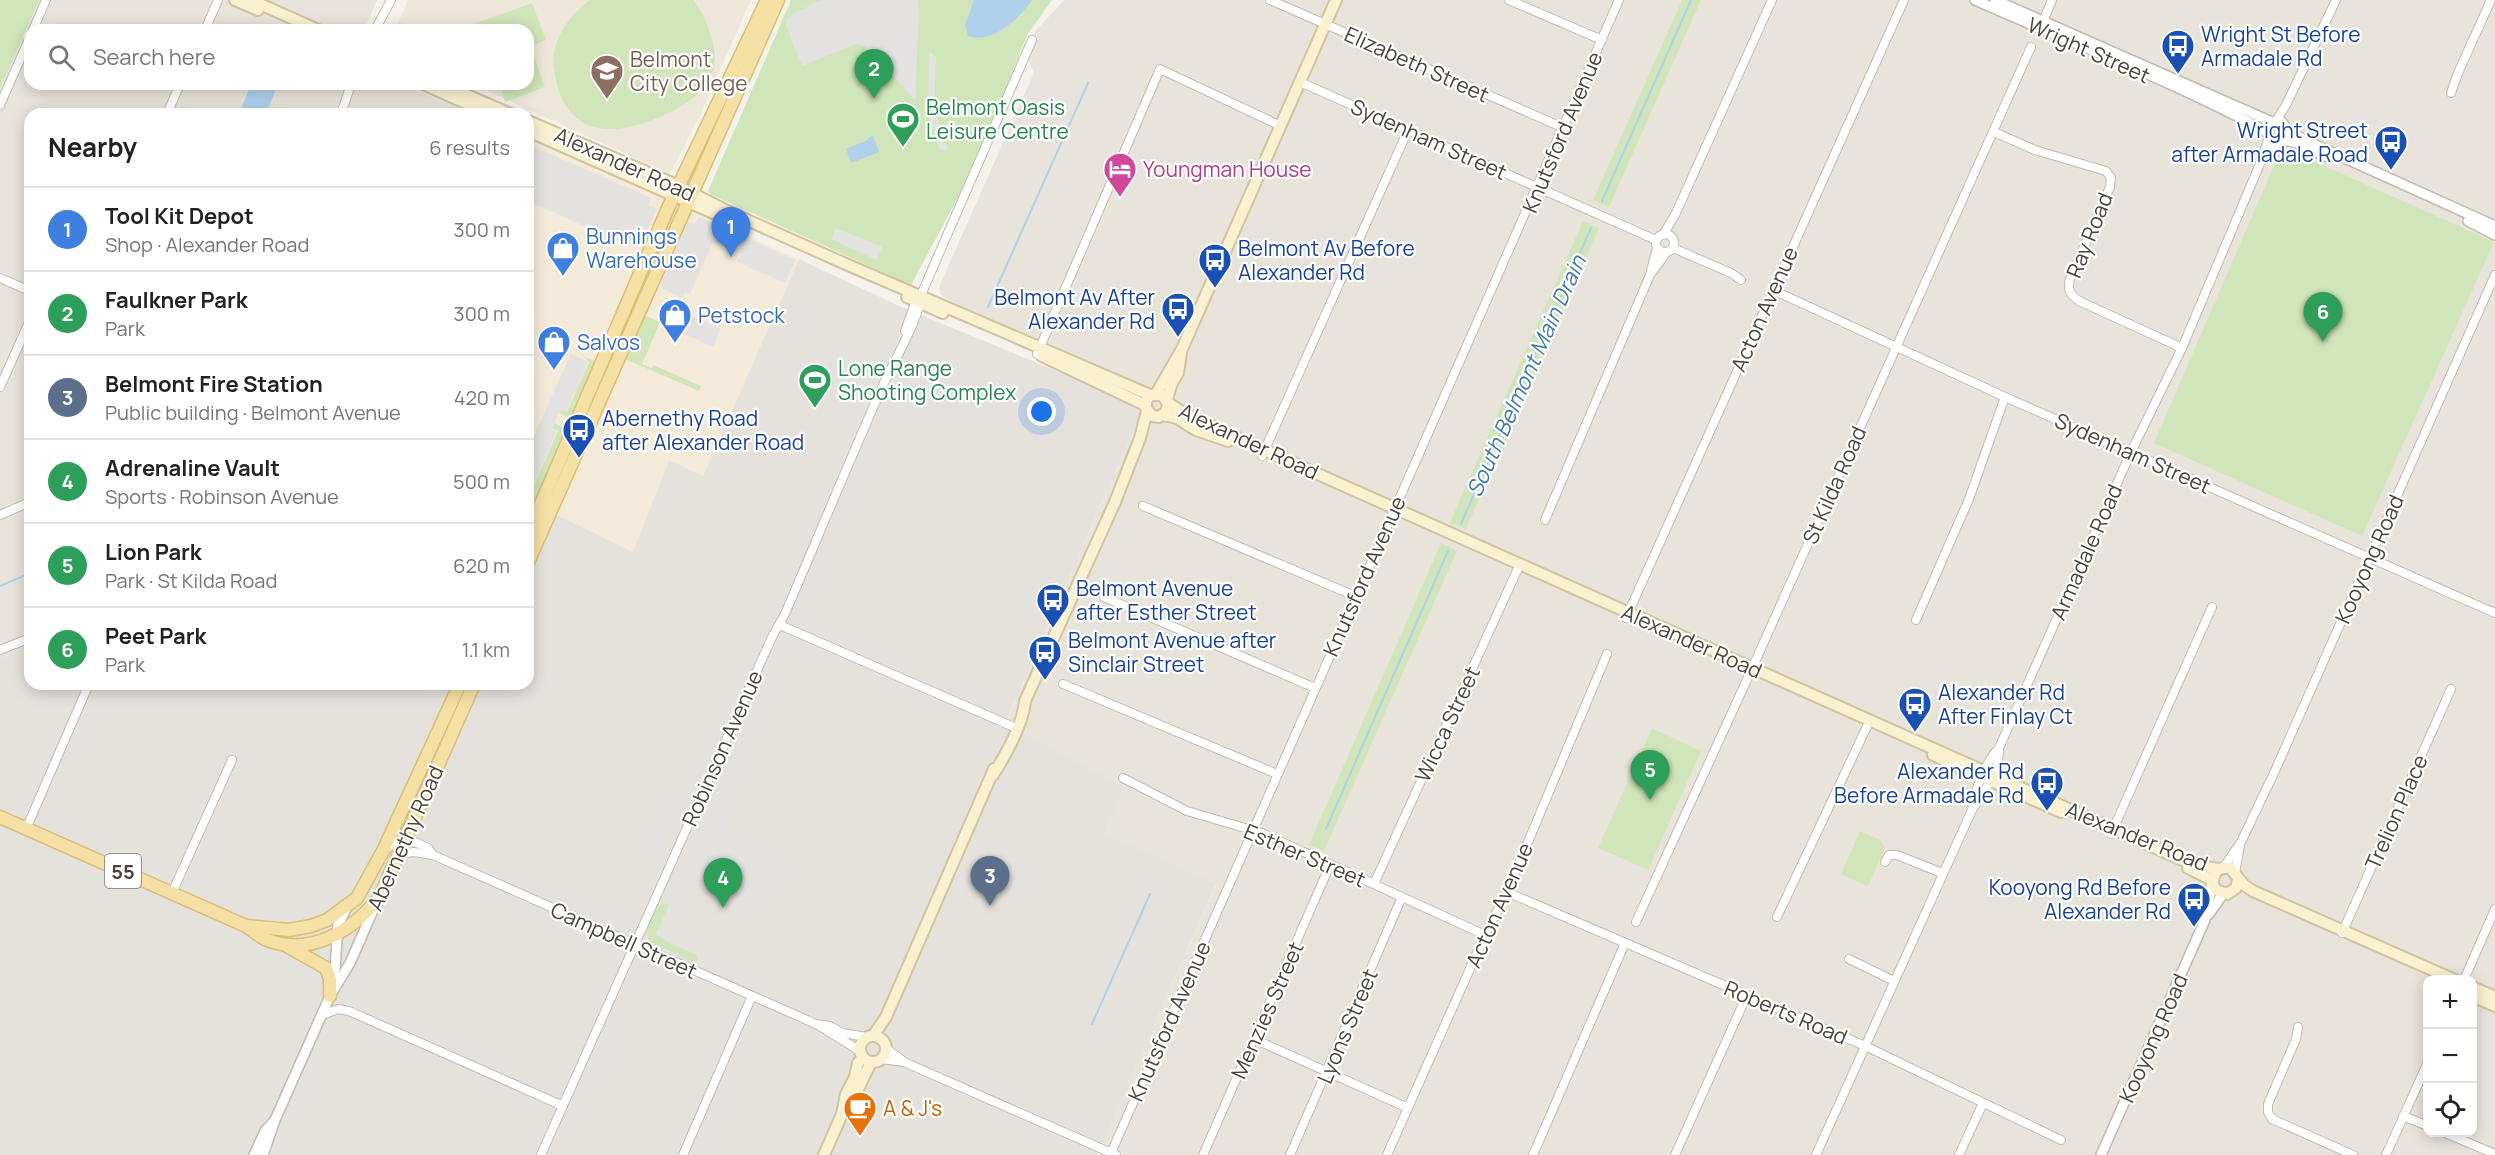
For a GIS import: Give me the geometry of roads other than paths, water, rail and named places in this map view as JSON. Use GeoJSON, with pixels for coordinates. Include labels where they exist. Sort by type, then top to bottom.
{"type":"FeatureCollection","features":[{"type":"Feature","properties":{"kind":"main road"},"geometry":{"type":"LineString","coordinates":[[235,0],[289,24]]}},
{"type":"Feature","properties":{"kind":"main road"},"geometry":{"type":"LineString","coordinates":[[251,0],[305,24]]}},
{"type":"Feature","properties":{"kind":"main road"},"geometry":{"type":"LineString","coordinates":[[534,531],[537,515],[676,191],[767,0]]}},
{"type":"Feature","properties":{"kind":"main road"},"geometry":{"type":"LineString","coordinates":[[537,515],[689,197],[778,0]]}},
{"type":"Feature","properties":{"kind":"main road"},"geometry":{"type":"LineString","coordinates":[[824,1155],[842,1114],[850,1106],[886,1017],[993,775],[1013,727],[1018,708],[1024,701],[1115,502],[1140,438],[1149,401],[1182,349],[1336,0]]}},
{"type":"Feature","properties":{"kind":"main road"},"geometry":{"type":"LineString","coordinates":[[436,90],[477,108]]}},
{"type":"Feature","properties":{"kind":"main road"},"geometry":{"type":"LineString","coordinates":[[455,90],[497,108]]}},
{"type":"Feature","properties":{"kind":"main road","name":"Alexander Road"},"geometry":{"type":"LineString","coordinates":[[534,124],[689,197],[1149,401]]}},
{"type":"Feature","properties":{"kind":"main road","name":"Alexander Road"},"geometry":{"type":"LineString","coordinates":[[534,133],[676,191]]}},
{"type":"Feature","properties":{"kind":"main road"},"geometry":{"type":"LineString","coordinates":[[1140,438],[1168,409],[1172,383],[1179,370],[1182,349]]}},
{"type":"Feature","properties":{"kind":"main road"},"geometry":{"type":"LineString","coordinates":[[1149,401],[1162,395],[1168,401]]}},
{"type":"Feature","properties":{"kind":"main road"},"geometry":{"type":"LineString","coordinates":[[1149,401],[1152,416],[1161,416]]}},
{"type":"Feature","properties":{"kind":"main road","name":"Alexander Road"},"geometry":{"type":"LineString","coordinates":[[1168,401],[1186,414],[1263,453],[1751,671],[2112,831],[2195,865],[2221,868]]}},
{"type":"Feature","properties":{"kind":"main road","name":"Alexander Road"},"geometry":{"type":"LineString","coordinates":[[1161,416],[1177,418],[1196,430],[1263,453]]}},
{"type":"Feature","properties":{"kind":"main road","name":"Abernethy Road"},"geometry":{"type":"LineString","coordinates":[[347,907],[362,890],[384,849],[457,690]]}},
{"type":"Feature","properties":{"kind":"main road","name":"Abernethy Road"},"geometry":{"type":"LineString","coordinates":[[380,896],[471,690]]}},
{"type":"Feature","properties":{"kind":"main road","name":"55"},"geometry":{"type":"LineString","coordinates":[[0,817],[246,926],[265,939],[278,942],[310,944],[337,934],[361,918],[380,896]]}},
{"type":"Feature","properties":{"kind":"main road","name":"Alexander Road"},"geometry":{"type":"LineString","coordinates":[[2112,831],[2212,882]]}},
{"type":"Feature","properties":{"kind":"main road"},"geometry":{"type":"LineString","coordinates":[[2428,975],[2342,932],[2253,891],[2230,868],[2221,868],[2214,873],[2212,882],[2216,890],[2245,893],[2342,932],[2443,975]]}},
{"type":"Feature","properties":{"kind":"main road"},"geometry":{"type":"LineString","coordinates":[[2228,893],[2238,885],[2237,876]]}},
{"type":"Feature","properties":{"kind":"main road","name":"55"},"geometry":{"type":"LineString","coordinates":[[246,926],[302,929],[327,920],[347,907]]}},
{"type":"Feature","properties":{"kind":"main road"},"geometry":{"type":"LineString","coordinates":[[278,942],[326,968],[331,993]]}},
{"type":"Feature","properties":{"kind":"main road"},"geometry":{"type":"LineString","coordinates":[[2477,989],[2495,997]]}},
{"type":"Feature","properties":{"kind":"main road"},"geometry":{"type":"LineString","coordinates":[[2477,998],[2495,1006]]}},
{"type":"Feature","properties":{"kind":"street"},"geometry":{"type":"LineString","coordinates":[[36,24],[46,0]]}},
{"type":"Feature","properties":{"kind":"street"},"geometry":{"type":"LineString","coordinates":[[208,24],[218,0]]}},
{"type":"Feature","properties":{"kind":"street"},"geometry":{"type":"LineString","coordinates":[[382,24],[391,0]]}},
{"type":"Feature","properties":{"kind":"street","name":"Elizabeth Street"},"geometry":{"type":"LineString","coordinates":[[1270,0],[1564,128]]}},
{"type":"Feature","properties":{"kind":"street"},"geometry":{"type":"LineString","coordinates":[[1509,0],[1602,40]]}},
{"type":"Feature","properties":{"kind":"street","name":"Knutsford Avenue"},"geometry":{"type":"LineString","coordinates":[[1114,1154],[1276,774],[1539,187],[1619,0]]}},
{"type":"Feature","properties":{"kind":"street"},"geometry":{"type":"LineString","coordinates":[[1545,520],[1650,275],[1662,240],[1772,0]]}},
{"type":"Feature","properties":{"kind":"street","name":"Acton Avenue"},"geometry":{"type":"LineString","coordinates":[[1628,615],[1904,0]]}},
{"type":"Feature","properties":{"kind":"street","name":"Wright Street"},"geometry":{"type":"LineString","coordinates":[[1976,0],[2041,24],[2280,125],[2495,226]]}},
{"type":"Feature","properties":{"kind":"street","name":"Wright Street"},"geometry":{"type":"LineString","coordinates":[[1995,0],[2274,138],[2297,143],[2342,162],[2495,236]]}},
{"type":"Feature","properties":{"kind":"street"},"geometry":{"type":"LineString","coordinates":[[2041,24],[2052,0]]}},
{"type":"Feature","properties":{"kind":"street"},"geometry":{"type":"LineString","coordinates":[[2274,138],[2286,105],[2336,0]]}},
{"type":"Feature","properties":{"kind":"street"},"geometry":{"type":"LineString","coordinates":[[2451,93],[2491,0]]}},
{"type":"Feature","properties":{"kind":"street"},"geometry":{"type":"LineString","coordinates":[[379,24],[384,17]]}},
{"type":"Feature","properties":{"kind":"street","name":"Robinson Avenue"},"geometry":{"type":"LineString","coordinates":[[541,1155],[772,637],[780,625],[1032,40]]}},
{"type":"Feature","properties":{"kind":"street","name":"St Kilda Road"},"geometry":{"type":"LineString","coordinates":[[1636,922],[2031,47]]}},
{"type":"Feature","properties":{"kind":"street"},"geometry":{"type":"LineString","coordinates":[[0,105],[24,51]]}},
{"type":"Feature","properties":{"kind":"street"},"geometry":{"type":"LineString","coordinates":[[1038,351],[1160,69],[1281,126]]}},
{"type":"Feature","properties":{"kind":"street","name":"Sydenham Street"},"geometry":{"type":"LineString","coordinates":[[1300,82],[1662,240],[1670,250]]}},
{"type":"Feature","properties":{"kind":"street"},"geometry":{"type":"LineString","coordinates":[[170,108],[177,90]]}},
{"type":"Feature","properties":{"kind":"street"},"geometry":{"type":"LineString","coordinates":[[343,108],[350,90]]}},
{"type":"Feature","properties":{"kind":"street"},"geometry":{"type":"LineString","coordinates":[[2274,138],[2280,125]]}},
{"type":"Feature","properties":{"kind":"street"},"geometry":{"type":"LineString","coordinates":[[1263,453],[1408,130]]}},
{"type":"Feature","properties":{"kind":"street","name":"Ray Road"},"geometry":{"type":"LineString","coordinates":[[1994,132],[2035,150],[2106,171],[2111,178],[2110,187],[2070,279],[2068,288],[2071,296],[2182,348]]}},
{"type":"Feature","properties":{"kind":"street","name":"Armadale Road"},"geometry":{"type":"LineString","coordinates":[[1816,1155],[1942,873],[1972,810],[1980,800],[1993,754],[1999,748],[2131,452],[2182,348],[2262,159],[2274,138]]}},
{"type":"Feature","properties":{"kind":"street"},"geometry":{"type":"LineString","coordinates":[[1650,275],[1670,250],[1673,240],[1662,240]]}},
{"type":"Feature","properties":{"kind":"street"},"geometry":{"type":"LineString","coordinates":[[1670,250],[1731,273],[1741,280]]}},
{"type":"Feature","properties":{"kind":"street","name":"Kooyong Road"},"geometry":{"type":"LineString","coordinates":[[2221,868],[2241,842],[2495,275]]}},
{"type":"Feature","properties":{"kind":"street"},"geometry":{"type":"LineString","coordinates":[[0,278],[24,288]]}},
{"type":"Feature","properties":{"kind":"street","name":"Sydenham Street"},"geometry":{"type":"LineString","coordinates":[[1773,290],[2006,397],[2495,613]]}},
{"type":"Feature","properties":{"kind":"street"},"geometry":{"type":"LineString","coordinates":[[0,387],[24,333]]}},
{"type":"Feature","properties":{"kind":"street"},"geometry":{"type":"LineString","coordinates":[[1916,620],[1969,499],[2006,397]]}},
{"type":"Feature","properties":{"kind":"street"},"geometry":{"type":"LineString","coordinates":[[0,515],[24,505]]}},
{"type":"Feature","properties":{"kind":"street"},"geometry":{"type":"LineString","coordinates":[[1143,506],[1355,596]]}},
{"type":"Feature","properties":{"kind":"street","name":"Wicca Street"},"geometry":{"type":"LineString","coordinates":[[1374,884],[1519,567]]}},
{"type":"Feature","properties":{"kind":"street"},"geometry":{"type":"LineString","coordinates":[[1104,597],[1315,687]]}},
{"type":"Feature","properties":{"kind":"street"},"geometry":{"type":"LineString","coordinates":[[2112,831],[2212,607]]}},
{"type":"Feature","properties":{"kind":"street"},"geometry":{"type":"LineString","coordinates":[[780,625],[1013,727]]}},
{"type":"Feature","properties":{"kind":"street"},"geometry":{"type":"LineString","coordinates":[[0,650],[24,640]]}},
{"type":"Feature","properties":{"kind":"street","name":"Acton Avenue"},"geometry":{"type":"LineString","coordinates":[[1387,1155],[1485,935],[1507,892],[1607,654]]}},
{"type":"Feature","properties":{"kind":"street"},"geometry":{"type":"LineString","coordinates":[[1063,684],[1276,774]]}},
{"type":"Feature","properties":{"kind":"street","name":"Trelion Place"},"geometry":{"type":"LineString","coordinates":[[2342,932],[2451,689]]}},
{"type":"Feature","properties":{"kind":"street"},"geometry":{"type":"LineString","coordinates":[[26,829],[86,690]]}},
{"type":"Feature","properties":{"kind":"street"},"geometry":{"type":"LineString","coordinates":[[1777,917],[1869,723]]}},
{"type":"Feature","properties":{"kind":"street"},"geometry":{"type":"LineString","coordinates":[[172,893],[232,760]]}},
{"type":"Feature","properties":{"kind":"street","name":"Esther Street"},"geometry":{"type":"LineString","coordinates":[[1123,778],[1187,811],[1252,830],[1485,935]]}},
{"type":"Feature","properties":{"kind":"street"},"geometry":{"type":"LineString","coordinates":[[384,849],[406,838]]}},
{"type":"Feature","properties":{"kind":"street","name":"Campbell Street"},"geometry":{"type":"LineString","coordinates":[[406,838],[428,848],[433,855]]}},
{"type":"Feature","properties":{"kind":"street","name":"Kooyong Road"},"geometry":{"type":"LineString","coordinates":[[2237,876],[2241,842]]}},
{"type":"Feature","properties":{"kind":"street","name":"Campbell Street"},"geometry":{"type":"LineString","coordinates":[[398,854],[414,852],[433,855],[1114,1154]]}},
{"type":"Feature","properties":{"kind":"street"},"geometry":{"type":"LineString","coordinates":[[1885,862],[1889,855],[1897,855],[1942,873]]}},
{"type":"Feature","properties":{"kind":"street","name":"Menzies Street"},"geometry":{"type":"LineString","coordinates":[[1203,1155],[1330,865]]}},
{"type":"Feature","properties":{"kind":"street","name":"Kooyong Road"},"geometry":{"type":"LineString","coordinates":[[2101,1155],[2205,920],[2212,882]]}},
{"type":"Feature","properties":{"kind":"street","name":"Roberts Road"},"geometry":{"type":"LineString","coordinates":[[1507,892],[1865,1046],[2061,1140]]}},
{"type":"Feature","properties":{"kind":"street","name":"Kooyong Road"},"geometry":{"type":"LineString","coordinates":[[2205,920],[2228,893]]}},
{"type":"Feature","properties":{"kind":"street","name":"Abernethy Road"},"geometry":{"type":"LineString","coordinates":[[263,1155],[275,1120],[321,1015],[331,993],[350,963],[380,896]]}},
{"type":"Feature","properties":{"kind":"street","name":"Lyons Street"},"geometry":{"type":"LineString","coordinates":[[1290,1155],[1402,897]]}},
{"type":"Feature","properties":{"kind":"street","name":"Abernethy Road"},"geometry":{"type":"LineString","coordinates":[[331,993],[338,925],[347,907]]}},
{"type":"Feature","properties":{"kind":"street"},"geometry":{"type":"LineString","coordinates":[[2466,975],[2495,909]]}},
{"type":"Feature","properties":{"kind":"street"},"geometry":{"type":"LineString","coordinates":[[1533,1155],[1626,943]]}},
{"type":"Feature","properties":{"kind":"street"},"geometry":{"type":"LineString","coordinates":[[1849,959],[1894,981]]}},
{"type":"Feature","properties":{"kind":"street"},"geometry":{"type":"LineString","coordinates":[[683,1155],[752,996]]}},
{"type":"Feature","properties":{"kind":"street"},"geometry":{"type":"LineString","coordinates":[[1675,1155],[1747,996]]}},
{"type":"Feature","properties":{"kind":"street"},"geometry":{"type":"LineString","coordinates":[[321,1015],[335,1009],[349,1011],[562,1106]]}},
{"type":"Feature","properties":{"kind":"street","name":"Campbell Street"},"geometry":{"type":"LineString","coordinates":[[816,1024],[830,1026],[873,1049]]}},
{"type":"Feature","properties":{"kind":"street"},"geometry":{"type":"LineString","coordinates":[[2298,1027],[2296,1039],[2268,1104],[2268,1112],[2272,1119],[2353,1155]]}},
{"type":"Feature","properties":{"kind":"street"},"geometry":{"type":"LineString","coordinates":[[1254,1039],[1408,1108]]}},
{"type":"Feature","properties":{"kind":"street"},"geometry":{"type":"LineString","coordinates":[[2386,1155],[2423,1071]]}},
{"type":"Feature","properties":{"kind":"street"},"geometry":{"type":"LineString","coordinates":[[1959,1155],[1983,1102]]}},
{"type":"Feature","properties":{"kind":"street"},"geometry":{"type":"LineString","coordinates":[[2403,1116],[2423,1124]]}},
{"type":"Feature","properties":{"kind":"street","name":"Abernethy Road"},"geometry":{"type":"LineString","coordinates":[[254,1155],[265,1131],[275,1120]]}},
{"type":"Feature","properties":{"kind":"street"},"geometry":{"type":"LineString","coordinates":[[2455,1137],[2495,1154]]}},
{"type":"Feature","properties":{"kind":"water"},"geometry":{"type":"Polygon","coordinates":[[[974,0],[1032,0],[1020,15],[1004,28],[977,38],[968,36],[965,25],[974,0]]]}},
{"type":"Feature","properties":{"kind":"water"},"geometry":{"type":"Polygon","coordinates":[[[249,90],[276,90],[268,108],[241,108],[249,90]]]}},
{"type":"Feature","properties":{"kind":"water"},"geometry":{"type":"Polygon","coordinates":[[[873,136],[879,152],[851,163],[846,149],[873,136]]]}},
{"type":"Feature","properties":{"kind":"waterway","name":"South Belmont Main Drain"},"geometry":{"type":"LineString","coordinates":[[1602,201],[1691,0]]}},
{"type":"Feature","properties":{"kind":"waterway"},"geometry":{"type":"LineString","coordinates":[[988,307],[1088,83]]}},
{"type":"Feature","properties":{"kind":"waterway","name":"South Belmont Main Drain"},"geometry":{"type":"LineString","coordinates":[[1461,524],[1591,228]]}},
{"type":"Feature","properties":{"kind":"waterway","name":"South Belmont Main Drain"},"geometry":{"type":"LineString","coordinates":[[1326,829],[1448,551]]}},
{"type":"Feature","properties":{"kind":"waterway"},"geometry":{"type":"LineString","coordinates":[[0,586],[24,576]]}},
{"type":"Feature","properties":{"kind":"waterway","name":"South Belmont Main Drain"},"geometry":{"type":"LineString","coordinates":[[1092,1024],[1150,894]]}},
{"type":"Feature","properties":{"kind":"place","name":"Wright St Before Armadale Rd"},"geometry":{"type":"Point","coordinates":[2178,75]}},
{"type":"Feature","properties":{"kind":"place","name":"Faulkner Park"},"geometry":{"type":"Point","coordinates":[874,99]}},
{"type":"Feature","properties":{"kind":"place","name":"Belmont City College"},"geometry":{"type":"Point","coordinates":[607,100]}},
{"type":"Feature","properties":{"kind":"place","name":"Belmont Oasis Leisure Centre"},"geometry":{"type":"Point","coordinates":[903,148]}},
{"type":"Feature","properties":{"kind":"place","name":"Wright Street after Armadale Road"},"geometry":{"type":"Point","coordinates":[2391,171]}},
{"type":"Feature","properties":{"kind":"place","name":"Youngman House"},"geometry":{"type":"Point","coordinates":[1120,198]}},
{"type":"Feature","properties":{"kind":"place","name":"Tool Kit Depot"},"geometry":{"type":"Point","coordinates":[731,257]}},
{"type":"Feature","properties":{"kind":"place","name":"Bunnings Warehouse"},"geometry":{"type":"Point","coordinates":[563,277]}},
{"type":"Feature","properties":{"kind":"place","name":"Belmont Av Before Alexander Rd"},"geometry":{"type":"Point","coordinates":[1215,289]}},
{"type":"Feature","properties":{"kind":"place","name":"Belmont Av After Alexander Rd"},"geometry":{"type":"Point","coordinates":[1178,338]}},
{"type":"Feature","properties":{"kind":"place","name":"Peet Park"},"geometry":{"type":"Point","coordinates":[2323,342]}},
{"type":"Feature","properties":{"kind":"place","name":"Petstock"},"geometry":{"type":"Point","coordinates":[675,344]}},
{"type":"Feature","properties":{"kind":"place","name":"Salvos"},"geometry":{"type":"Point","coordinates":[554,371]}},
{"type":"Feature","properties":{"kind":"place","name":"Lone Range Shooting Complex"},"geometry":{"type":"Point","coordinates":[815,409]}},
{"type":"Feature","properties":{"kind":"place","name":"Abernethy Road after Alexander Road"},"geometry":{"type":"Point","coordinates":[579,459]}},
{"type":"Feature","properties":{"kind":"place","name":"Belmont Avenue after Esther Street"},"geometry":{"type":"Point","coordinates":[1053,629]}},
{"type":"Feature","properties":{"kind":"place","name":"Belmont Avenue after Sinclair Street"},"geometry":{"type":"Point","coordinates":[1045,681]}},
{"type":"Feature","properties":{"kind":"place","name":"Alexander Rd After Finlay Ct"},"geometry":{"type":"Point","coordinates":[1915,733]}},
{"type":"Feature","properties":{"kind":"place","name":"Lion Park"},"geometry":{"type":"Point","coordinates":[1650,800]}},
{"type":"Feature","properties":{"kind":"place","name":"Alexander Rd Before Armadale Rd"},"geometry":{"type":"Point","coordinates":[2047,812]}},
{"type":"Feature","properties":{"kind":"place","name":"Belmont Fire Station"},"geometry":{"type":"Point","coordinates":[990,906]}},
{"type":"Feature","properties":{"kind":"place","name":"Adrenaline Vault"},"geometry":{"type":"Point","coordinates":[723,908]}},
{"type":"Feature","properties":{"kind":"place","name":"Kooyong Rd Before Alexander Rd"},"geometry":{"type":"Point","coordinates":[2194,928]}},
{"type":"Feature","properties":{"kind":"place","name":"A & J's"},"geometry":{"type":"Point","coordinates":[860,1137]}}]}
